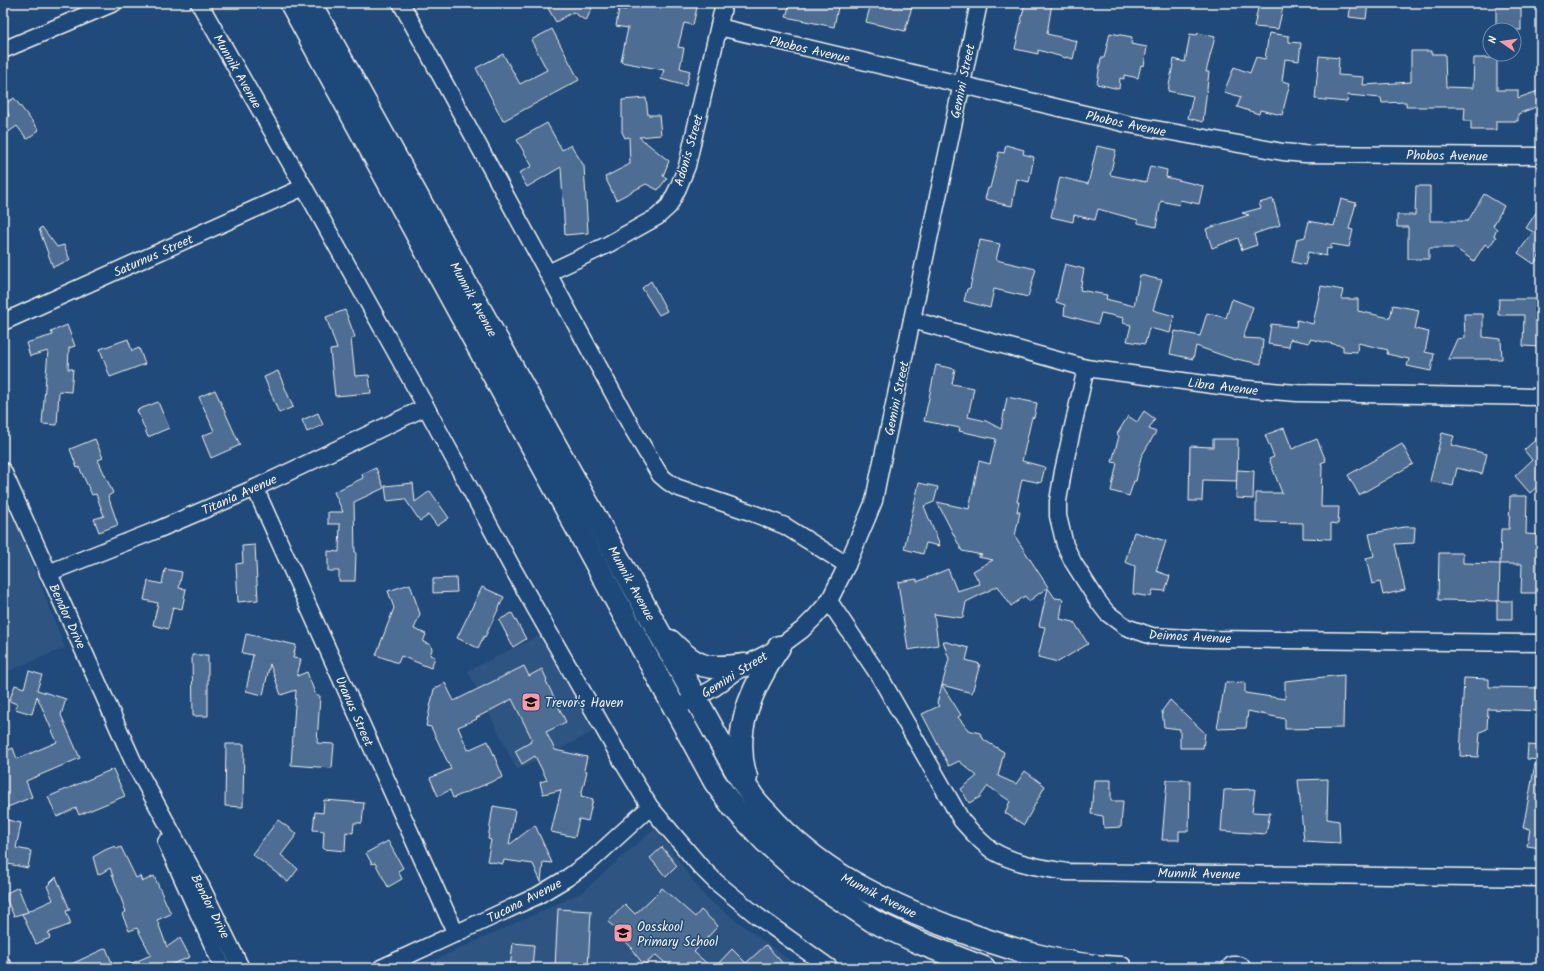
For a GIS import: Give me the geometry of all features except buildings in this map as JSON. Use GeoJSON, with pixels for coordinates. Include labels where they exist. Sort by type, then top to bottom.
{"type":"FeatureCollection","features":[{"type":"Feature","properties":{"kind":"main road","name":"Munnik Avenue"},"geometry":{"type":"LineString","coordinates":[[291,3],[710,773],[730,802],[764,840],[798,871],[873,921],[920,943],[984,968]]}},
{"type":"Feature","properties":{"kind":"main road","name":"Munnik Avenue"},"geometry":{"type":"LineString","coordinates":[[310,3],[654,624],[751,795],[779,827],[814,858],[857,886],[894,905],[926,919],[1024,953],[1070,963],[1104,968],[1121,968]]}},
{"type":"Feature","properties":{"kind":"main road"},"geometry":{"type":"LineString","coordinates":[[654,624],[690,660],[701,665],[726,668],[746,665]]}},
{"type":"Feature","properties":{"kind":"main road"},"geometry":{"type":"LineString","coordinates":[[751,795],[740,754],[743,721],[753,691],[767,664],[779,647]]}},
{"type":"Feature","properties":{"kind":"main road"},"geometry":{"type":"LineString","coordinates":[[954,957],[974,968]]}},
{"type":"Feature","properties":{"kind":"main road"},"geometry":{"type":"LineString","coordinates":[[1232,968],[1239,968]]}},
{"type":"Feature","properties":{"kind":"street"},"geometry":{"type":"LineString","coordinates":[[3,50],[114,3]]}},
{"type":"Feature","properties":{"kind":"street","name":"Munnik Avenue"},"geometry":{"type":"LineString","coordinates":[[199,3],[304,187],[426,407],[513,569],[622,761],[650,807],[700,866],[716,882],[756,914],[830,968]]}},
{"type":"Feature","properties":{"kind":"street","name":"Adonis Street"},"geometry":{"type":"LineString","coordinates":[[548,273],[634,231],[657,217],[669,206],[678,188],[686,166],[724,3]]}},
{"type":"Feature","properties":{"kind":"street","name":"Gemini Street"},"geometry":{"type":"LineString","coordinates":[[675,709],[714,688],[746,665],[779,647],[802,630],[829,601],[874,501],[979,3]]}},
{"type":"Feature","properties":{"kind":"street"},"geometry":{"type":"LineString","coordinates":[[406,5],[548,273],[632,428],[660,475],[676,487],[786,526],[846,565]]}},
{"type":"Feature","properties":{"kind":"street","name":"Phobos Avenue"},"geometry":{"type":"LineString","coordinates":[[719,27],[1127,124],[1283,152],[1304,154],[1541,156]]}},
{"type":"Feature","properties":{"kind":"street","name":"Saturnus Street"},"geometry":{"type":"LineString","coordinates":[[3,322],[304,187]]}},
{"type":"Feature","properties":{"kind":"street","name":"Libra Avenue"},"geometry":{"type":"LineString","coordinates":[[912,320],[1086,368],[1243,388],[1290,393],[1541,397]]}},
{"type":"Feature","properties":{"kind":"street","name":"Deimos Avenue"},"geometry":{"type":"LineString","coordinates":[[1086,368],[1063,471],[1058,501],[1058,516],[1065,545],[1073,562],[1107,613],[1126,627],[1152,636],[1209,639],[1541,643]]}},
{"type":"Feature","properties":{"kind":"street","name":"Titania Avenue"},"geometry":{"type":"LineString","coordinates":[[48,573],[157,530],[255,488],[426,407]]}},
{"type":"Feature","properties":{"kind":"street","name":"Bendor Drive"},"geometry":{"type":"LineString","coordinates":[[3,471],[133,761],[201,886],[241,968]]}},
{"type":"Feature","properties":{"kind":"street","name":"Uranus Street"},"geometry":{"type":"LineString","coordinates":[[255,488],[456,934]]}},
{"type":"Feature","properties":{"kind":"street","name":"Munnik Avenue"},"geometry":{"type":"LineString","coordinates":[[829,601],[880,677],[962,821],[975,836],[993,851],[1012,860],[1067,872],[1541,878]]}},
{"type":"Feature","properties":{"kind":"street","name":"Bendor Drive"},"geometry":{"type":"LineString","coordinates":[[133,761],[146,800],[223,968]]}},
{"type":"Feature","properties":{"kind":"street","name":"Tucana Avenue"},"geometry":{"type":"LineString","coordinates":[[381,968],[537,896],[567,878],[592,860],[650,807]]}},
{"type":"Feature","properties":{"kind":"shaded area"},"geometry":{"type":"Polygon","coordinates":[[[3,488],[65,648],[3,673],[3,488]]]}},
{"type":"Feature","properties":{"kind":"shaded area","name":"Trevor's Haven"},"geometry":{"type":"Polygon","coordinates":[[[544,633],[593,732],[517,770],[468,671],[544,633]]]}},
{"type":"Feature","properties":{"kind":"shaded area","name":"Oosskool Primary School"},"geometry":{"type":"Polygon","coordinates":[[[655,828],[706,898],[800,968],[417,968],[581,893],[655,828]]]}},
{"type":"Feature","properties":{"kind":"place","name":"Trevor's Haven"},"geometry":{"type":"Point","coordinates":[531,702]}},
{"type":"Feature","properties":{"kind":"place","name":"Oosskool Primary School"},"geometry":{"type":"Point","coordinates":[623,933]}}]}
